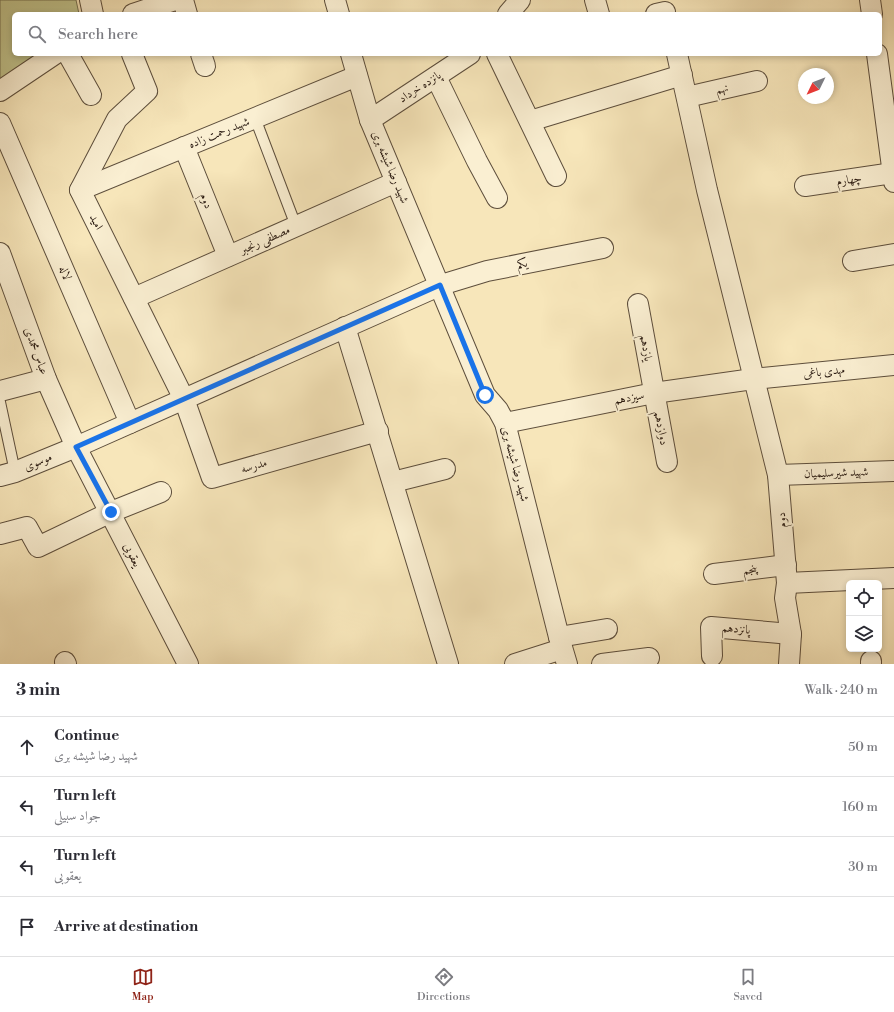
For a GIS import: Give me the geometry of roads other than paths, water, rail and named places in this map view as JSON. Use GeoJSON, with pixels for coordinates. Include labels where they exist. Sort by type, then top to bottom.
{"type":"FeatureCollection","features":[{"type":"Feature","properties":{"kind":"street"},"geometry":{"type":"LineString","coordinates":[[90,0],[93,12]]}},
{"type":"Feature","properties":{"kind":"street"},"geometry":{"type":"LineString","coordinates":[[139,12],[175,0]]}},
{"type":"Feature","properties":{"kind":"street"},"geometry":{"type":"LineString","coordinates":[[182,0],[186,12]]}},
{"type":"Feature","properties":{"kind":"street"},"geometry":{"type":"LineString","coordinates":[[335,0],[338,12]]}},
{"type":"Feature","properties":{"kind":"street"},"geometry":{"type":"LineString","coordinates":[[510,12],[520,0]]}},
{"type":"Feature","properties":{"kind":"street"},"geometry":{"type":"LineString","coordinates":[[595,0],[598,12]]}},
{"type":"Feature","properties":{"kind":"street"},"geometry":{"type":"LineString","coordinates":[[870,0],[872,12]]}},
{"type":"Feature","properties":{"kind":"street"},"geometry":{"type":"LineString","coordinates":[[0,91],[52,56]]}},
{"type":"Feature","properties":{"kind":"street"},"geometry":{"type":"LineString","coordinates":[[69,56],[91,95]]}},
{"type":"Feature","properties":{"kind":"street"},"geometry":{"type":"LineString","coordinates":[[80,190],[117,119],[147,91],[133,56]]}},
{"type":"Feature","properties":{"kind":"street","name":"شهید رضا شیشه بری"},"geometry":{"type":"LineString","coordinates":[[352,56],[370,120],[485,395],[498,410],[505,423],[562,650]]}},
{"type":"Feature","properties":{"kind":"street","name":"پانزده خرداد"},"geometry":{"type":"LineString","coordinates":[[370,120],[467,56]]}},
{"type":"Feature","properties":{"kind":"street"},"geometry":{"type":"LineString","coordinates":[[498,56],[556,176]]}},
{"type":"Feature","properties":{"kind":"street","name":"دوم"},"geometry":{"type":"LineString","coordinates":[[677,56],[707,190],[778,475],[787,574],[785,598],[790,634],[789,664]]}},
{"type":"Feature","properties":{"kind":"street"},"geometry":{"type":"LineString","coordinates":[[877,56],[893,178]]}},
{"type":"Feature","properties":{"kind":"street"},"geometry":{"type":"LineString","coordinates":[[530,121],[682,75]]}},
{"type":"Feature","properties":{"kind":"street","name":"شهید رحمت زاده"},"geometry":{"type":"LineString","coordinates":[[80,190],[357,76]]}},
{"type":"Feature","properties":{"kind":"street"},"geometry":{"type":"LineString","coordinates":[[436,77],[476,161],[497,198]]}},
{"type":"Feature","properties":{"kind":"street","name":"نهم"},"geometry":{"type":"LineString","coordinates":[[687,97],[757,81]]}},
{"type":"Feature","properties":{"kind":"street","name":"لاله"},"geometry":{"type":"LineString","coordinates":[[0,123],[130,423]]}},
{"type":"Feature","properties":{"kind":"street","name":"دوم"},"geometry":{"type":"LineString","coordinates":[[184,146],[228,256]]}},
{"type":"Feature","properties":{"kind":"street","name":"چهارم"},"geometry":{"type":"LineString","coordinates":[[805,186],[893,178]]}},
{"type":"Feature","properties":{"kind":"street","name":"مصطفی رنجبر"},"geometry":{"type":"LineString","coordinates":[[134,298],[396,182]]}},
{"type":"Feature","properties":{"kind":"street","name":"امید"},"geometry":{"type":"LineString","coordinates":[[80,190],[184,398]]}},
{"type":"Feature","properties":{"kind":"street","name":"یکم"},"geometry":{"type":"LineString","coordinates":[[184,398],[440,285],[487,271],[603,248]]}},
{"type":"Feature","properties":{"kind":"street","name":"عباس محمدی"},"geometry":{"type":"LineString","coordinates":[[0,253],[46,379],[76,447]]}},
{"type":"Feature","properties":{"kind":"street"},"geometry":{"type":"LineString","coordinates":[[853,261],[894,254]]}},
{"type":"Feature","properties":{"kind":"street","name":"یازدهم"},"geometry":{"type":"LineString","coordinates":[[638,304],[654,393]]}},
{"type":"Feature","properties":{"kind":"street"},"geometry":{"type":"LineString","coordinates":[[345,327],[448,664]]}},
{"type":"Feature","properties":{"kind":"street","name":"مهدی باغی"},"geometry":{"type":"LineString","coordinates":[[753,379],[894,365]]}},
{"type":"Feature","properties":{"kind":"street"},"geometry":{"type":"LineString","coordinates":[[0,392],[46,379]]}},
{"type":"Feature","properties":{"kind":"street","name":"سیزدهم"},"geometry":{"type":"LineString","coordinates":[[505,423],[654,393],[753,379]]}},
{"type":"Feature","properties":{"kind":"street","name":"دوازدهم"},"geometry":{"type":"LineString","coordinates":[[654,393],[667,462]]}},
{"type":"Feature","properties":{"kind":"street","name":"موسوی"},"geometry":{"type":"LineString","coordinates":[[7,474],[76,447],[184,398]]}},
{"type":"Feature","properties":{"kind":"street","name":"مدرسه"},"geometry":{"type":"LineString","coordinates":[[184,398],[212,478],[378,432]]}},
{"type":"Feature","properties":{"kind":"street","name":"یعقوبی"},"geometry":{"type":"LineString","coordinates":[[76,447],[111,512],[188,664]]}},
{"type":"Feature","properties":{"kind":"street"},"geometry":{"type":"LineString","coordinates":[[393,482],[445,469]]}},
{"type":"Feature","properties":{"kind":"street","name":"شهید شیرسلیمیان"},"geometry":{"type":"LineString","coordinates":[[778,475],[894,471]]}},
{"type":"Feature","properties":{"kind":"street"},"geometry":{"type":"LineString","coordinates":[[0,534],[28,527],[38,547],[111,512],[161,492]]}},
{"type":"Feature","properties":{"kind":"street","name":"پنجم"},"geometry":{"type":"LineString","coordinates":[[714,574],[787,574],[894,578]]}},
{"type":"Feature","properties":{"kind":"street","name":"پانزدهم"},"geometry":{"type":"LineString","coordinates":[[712,656],[711,627],[790,634]]}},
{"type":"Feature","properties":{"kind":"street"},"geometry":{"type":"LineString","coordinates":[[515,664],[562,650],[607,629]]}},
{"type":"Feature","properties":{"kind":"street"},"geometry":{"type":"LineString","coordinates":[[602,664],[649,658]]}},
{"type":"Feature","properties":{"kind":"lane"},"geometry":{"type":"LineString","coordinates":[[254,118],[296,226]]}},
{"type":"Feature","properties":{"kind":"lane"},"geometry":{"type":"LineString","coordinates":[[0,402],[7,474]]}}]}
